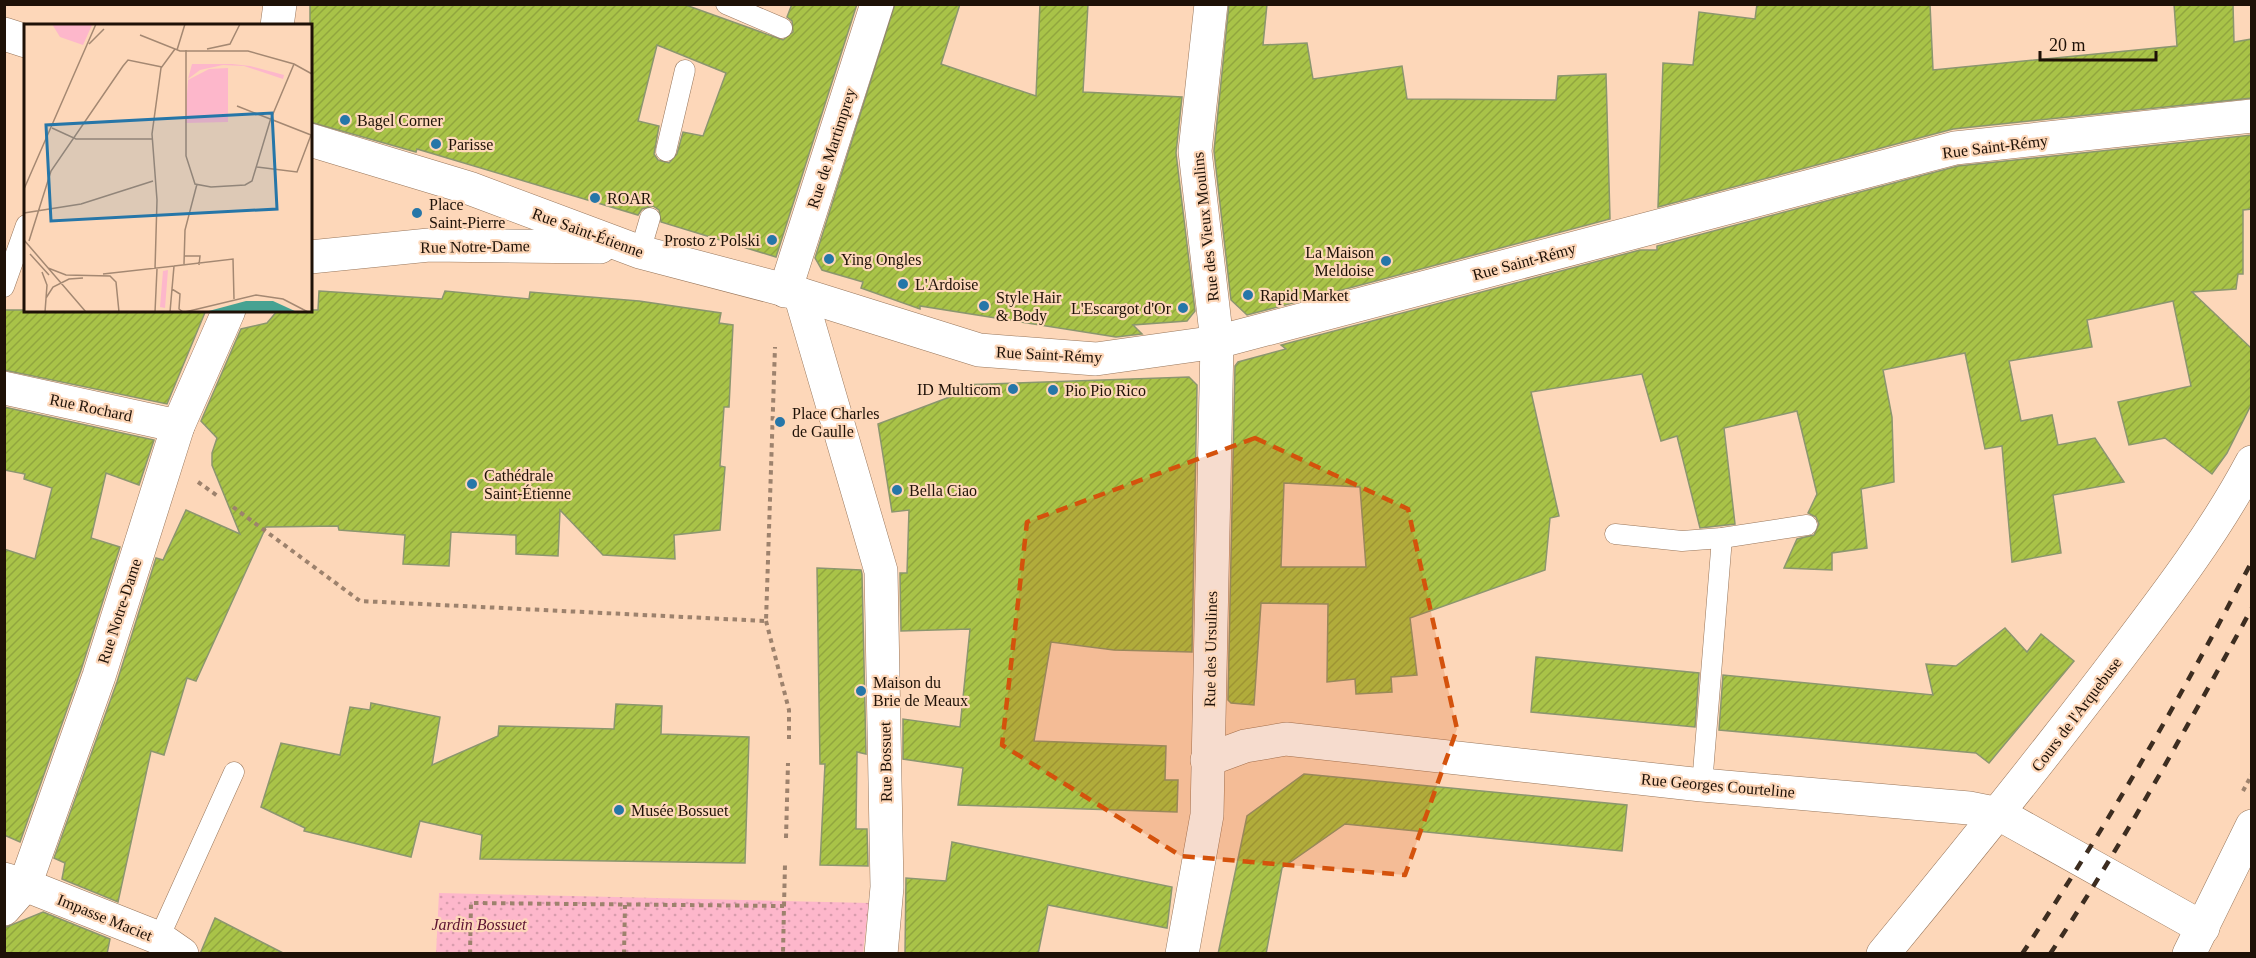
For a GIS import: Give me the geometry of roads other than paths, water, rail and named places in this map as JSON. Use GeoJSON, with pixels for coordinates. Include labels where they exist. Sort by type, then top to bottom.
{"type":"FeatureCollection","features":[{"type":"Feature","properties":{"kind":"street"},"geometry":{"type":"LineString","coordinates":[[277,24],[280,4]]}},
{"type":"Feature","properties":{"kind":"street","name":"Rue de Martimprey"},"geometry":{"type":"LineString","coordinates":[[792,293],[853,50],[877,4]]}},
{"type":"Feature","properties":{"kind":"street","name":"Rue des Vieux Moulins"},"geometry":{"type":"LineString","coordinates":[[1211,4],[1195,151],[1217,342]]}},
{"type":"Feature","properties":{"kind":"street"},"geometry":{"type":"LineString","coordinates":[[4,34],[24,40]]}},
{"type":"Feature","properties":{"kind":"street","name":"Rue Saint-Rémy"},"geometry":{"type":"LineString","coordinates":[[792,293],[979,350],[1096,359],[1217,342],[1955,148],[2252,116]]}},
{"type":"Feature","properties":{"kind":"street","name":"Rue Saint-Étienne"},"geometry":{"type":"LineString","coordinates":[[312,141],[469,188],[640,252],[792,293]]}},
{"type":"Feature","properties":{"kind":"street","name":"Rue Notre-Dame"},"geometry":{"type":"LineString","coordinates":[[312,257],[429,245],[587,245],[640,252]]}},
{"type":"Feature","properties":{"kind":"street","name":"Rue Bossuet"},"geometry":{"type":"LineString","coordinates":[[792,293],[882,571],[887,887],[881,954]]}},
{"type":"Feature","properties":{"kind":"street","name":"Rue Notre-Dame"},"geometry":{"type":"LineString","coordinates":[[11,891],[99,676],[178,426],[228,312]]}},
{"type":"Feature","properties":{"kind":"street","name":"Rue des Ursulines"},"geometry":{"type":"LineString","coordinates":[[1182,954],[1207,815],[1217,342]]}},
{"type":"Feature","properties":{"kind":"street","name":"Rue Rochard"},"geometry":{"type":"LineString","coordinates":[[4,388],[178,426]]}},
{"type":"Feature","properties":{"kind":"street","name":"Cours de l'Arquebuse"},"geometry":{"type":"LineString","coordinates":[[1883,954],[1999,814],[2188,567],[2232,500],[2252,462]]}},
{"type":"Feature","properties":{"kind":"street","name":"Rue Georges Courteline"},"geometry":{"type":"LineString","coordinates":[[1207,760],[1245,746],[1286,739],[1702,785],[1969,808],[1999,814],[2196,941]]}},
{"type":"Feature","properties":{"kind":"street"},"geometry":{"type":"LineString","coordinates":[[2196,941],[2252,826]]}},
{"type":"Feature","properties":{"kind":"street","name":"Impasse Maciet"},"geometry":{"type":"LineString","coordinates":[[11,891],[171,946]]}},
{"type":"Feature","properties":{"kind":"lane"},"geometry":{"type":"LineString","coordinates":[[726,4],[782,28]]}},
{"type":"Feature","properties":{"kind":"lane"},"geometry":{"type":"LineString","coordinates":[[666,151],[685,70]]}},
{"type":"Feature","properties":{"kind":"lane"},"geometry":{"type":"LineString","coordinates":[[640,252],[650,218]]}},
{"type":"Feature","properties":{"kind":"lane"},"geometry":{"type":"LineString","coordinates":[[4,287],[24,231]]}},
{"type":"Feature","properties":{"kind":"lane"},"geometry":{"type":"LineString","coordinates":[[1615,534],[1682,541],[1722,538],[1807,525]]}},
{"type":"Feature","properties":{"kind":"lane"},"geometry":{"type":"LineString","coordinates":[[1702,785],[1722,538]]}},
{"type":"Feature","properties":{"kind":"lane"},"geometry":{"type":"LineString","coordinates":[[171,946],[234,772]]}},
{"type":"Feature","properties":{"kind":"railway"},"geometry":{"type":"LineString","coordinates":[[2022,954],[2084,858],[2142,760],[2252,561]]}},
{"type":"Feature","properties":{"kind":"railway"},"geometry":{"type":"LineString","coordinates":[[2050,954],[2130,826],[2252,608]]}},
{"type":"Feature","properties":{"kind":"place","name":"Bagel Corner"},"geometry":{"type":"Point","coordinates":[345,120]}},
{"type":"Feature","properties":{"kind":"place","name":"Parisse"},"geometry":{"type":"Point","coordinates":[436,144]}},
{"type":"Feature","properties":{"kind":"place","name":"ROAR"},"geometry":{"type":"Point","coordinates":[595,198]}},
{"type":"Feature","properties":{"kind":"place","name":"Place Saint-Pierre"},"geometry":{"type":"Point","coordinates":[417,213]}},
{"type":"Feature","properties":{"kind":"place","name":"Prosto z Polski"},"geometry":{"type":"Point","coordinates":[772,240]}},
{"type":"Feature","properties":{"kind":"place","name":"Ying Ongles"},"geometry":{"type":"Point","coordinates":[829,259]}},
{"type":"Feature","properties":{"kind":"place","name":"La Maison Meldoise"},"geometry":{"type":"Point","coordinates":[1386,261]}},
{"type":"Feature","properties":{"kind":"place","name":"L'Ardoise"},"geometry":{"type":"Point","coordinates":[903,284]}},
{"type":"Feature","properties":{"kind":"place","name":"Rapid Market"},"geometry":{"type":"Point","coordinates":[1248,295]}},
{"type":"Feature","properties":{"kind":"place","name":"Style Hair & Body"},"geometry":{"type":"Point","coordinates":[984,306]}},
{"type":"Feature","properties":{"kind":"place","name":"L'Escargot d'Or"},"geometry":{"type":"Point","coordinates":[1183,308]}},
{"type":"Feature","properties":{"kind":"place","name":"ID Multicom"},"geometry":{"type":"Point","coordinates":[1013,389]}},
{"type":"Feature","properties":{"kind":"place","name":"Pio Pio Rico"},"geometry":{"type":"Point","coordinates":[1053,390]}},
{"type":"Feature","properties":{"kind":"place","name":"Place Charles de Gaulle"},"geometry":{"type":"Point","coordinates":[780,422]}},
{"type":"Feature","properties":{"kind":"place","name":"Cathédrale Saint-Étienne"},"geometry":{"type":"Point","coordinates":[472,484]}},
{"type":"Feature","properties":{"kind":"place","name":"Bella Ciao"},"geometry":{"type":"Point","coordinates":[897,490]}},
{"type":"Feature","properties":{"kind":"place","name":"Maison du Brie de Meaux"},"geometry":{"type":"Point","coordinates":[861,691]}},
{"type":"Feature","properties":{"kind":"place","name":"Musée Bossuet"},"geometry":{"type":"Point","coordinates":[619,810]}},
{"type":"Feature","properties":{"kind":"park label","name":"Jardin Bossuet"},"geometry":{"type":"Point","coordinates":[479,924]}}]}
